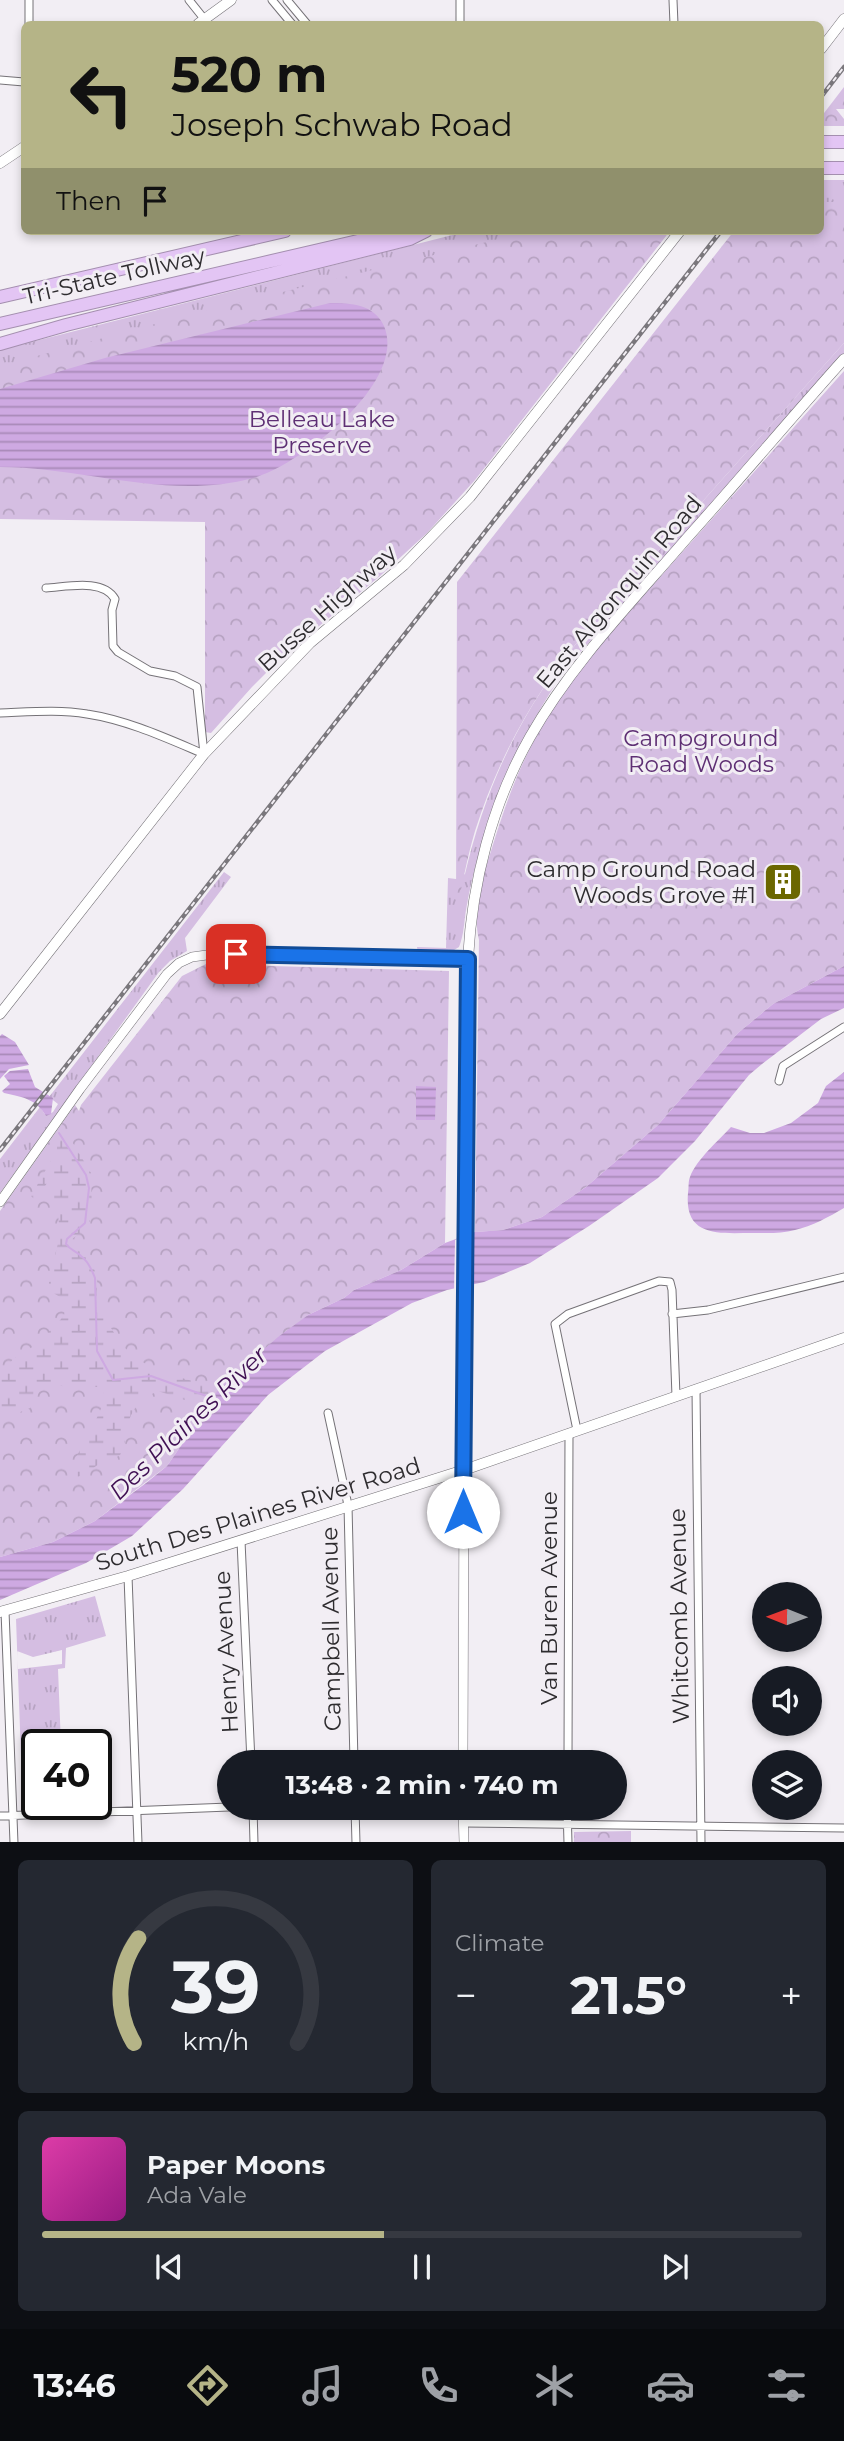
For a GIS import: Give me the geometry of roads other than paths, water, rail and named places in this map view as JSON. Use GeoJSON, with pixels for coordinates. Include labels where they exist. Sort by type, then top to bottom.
{"type":"FeatureCollection","features":[{"type":"Feature","properties":{"kind":"highway"},"geometry":{"type":"LineString","coordinates":[[824,168],[844,168]]}},
{"type":"Feature","properties":{"kind":"highway","name":"Tri-State Tollway"},"geometry":{"type":"LineString","coordinates":[[0,297],[268,235]]}},
{"type":"Feature","properties":{"kind":"highway","name":"Tri-State Tollway"},"geometry":{"type":"LineString","coordinates":[[0,324],[384,235]]}},
{"type":"Feature","properties":{"kind":"highway"},"geometry":{"type":"LineString","coordinates":[[0,344],[418,235]]}},
{"type":"Feature","properties":{"kind":"main road"},"geometry":{"type":"LineString","coordinates":[[203,21],[231,0]]}},
{"type":"Feature","properties":{"kind":"main road"},"geometry":{"type":"LineString","coordinates":[[824,45],[844,19]]}},
{"type":"Feature","properties":{"kind":"main road"},"geometry":{"type":"LineString","coordinates":[[0,163],[21,149]]}},
{"type":"Feature","properties":{"kind":"main road","name":"Busse Highway"},"geometry":{"type":"LineString","coordinates":[[0,1014],[204,754],[310,643],[404,565],[470,497],[677,235]]}},
{"type":"Feature","properties":{"kind":"main road","name":"East Algonquin Road"},"geometry":{"type":"LineString","coordinates":[[464,1470],[468,959],[475,891],[495,818],[520,757],[554,698],[597,641],[844,359]]}},
{"type":"Feature","properties":{"kind":"main road","name":"South Des Plaines River Road"},"geometry":{"type":"LineString","coordinates":[[3,1611],[128,1576],[464,1470],[844,1338]]}},
{"type":"Feature","properties":{"kind":"street"},"geometry":{"type":"LineString","coordinates":[[29,0],[29,21]]}},
{"type":"Feature","properties":{"kind":"street"},"geometry":{"type":"LineString","coordinates":[[189,0],[201,21]]}},
{"type":"Feature","properties":{"kind":"street"},"geometry":{"type":"LineString","coordinates":[[272,0],[290,21]]}},
{"type":"Feature","properties":{"kind":"street"},"geometry":{"type":"LineString","coordinates":[[287,0],[304,21]]}},
{"type":"Feature","properties":{"kind":"street"},"geometry":{"type":"LineString","coordinates":[[460,0],[460,21]]}},
{"type":"Feature","properties":{"kind":"street"},"geometry":{"type":"LineString","coordinates":[[673,0],[674,21]]}},
{"type":"Feature","properties":{"kind":"street"},"geometry":{"type":"LineString","coordinates":[[0,80],[21,82]]}},
{"type":"Feature","properties":{"kind":"street"},"geometry":{"type":"LineString","coordinates":[[0,713],[86,714],[149,731],[204,754],[197,687],[175,676],[150,671],[118,652],[113,646],[112,610],[115,599],[110,592],[96,586],[46,588]]}},
{"type":"Feature","properties":{"kind":"street"},"geometry":{"type":"LineString","coordinates":[[0,1202],[162,980],[184,960],[214,954],[468,959]]}},
{"type":"Feature","properties":{"kind":"street"},"geometry":{"type":"LineString","coordinates":[[779,1081],[783,1066],[844,1027]]}},
{"type":"Feature","properties":{"kind":"street"},"geometry":{"type":"LineString","coordinates":[[676,1396],[672,1314],[708,1310],[844,1277]]}},
{"type":"Feature","properties":{"kind":"street","name":"Van Buren Avenue"},"geometry":{"type":"LineString","coordinates":[[568,1750],[573,1432],[555,1324],[568,1314],[659,1281],[670,1282],[672,1314]]}},
{"type":"Feature","properties":{"kind":"street","name":"Whitcomb Avenue"},"geometry":{"type":"LineString","coordinates":[[696,1390],[701,1842]]}},
{"type":"Feature","properties":{"kind":"street","name":"Campbell Avenue"},"geometry":{"type":"LineString","coordinates":[[328,1413],[348,1505],[354,1750]]}},
{"type":"Feature","properties":{"kind":"street","name":"East Algonquin Road"},"geometry":{"type":"LineString","coordinates":[[463,1750],[464,1470]]}},
{"type":"Feature","properties":{"kind":"street","name":"Henry Avenue"},"geometry":{"type":"LineString","coordinates":[[241,1541],[250,1750]]}},
{"type":"Feature","properties":{"kind":"street"},"geometry":{"type":"LineString","coordinates":[[128,1576],[138,1842]]}},
{"type":"Feature","properties":{"kind":"street"},"geometry":{"type":"LineString","coordinates":[[3,1611],[14,1842]]}},
{"type":"Feature","properties":{"kind":"street"},"geometry":{"type":"LineString","coordinates":[[0,1816],[217,1808]]}},
{"type":"Feature","properties":{"kind":"street"},"geometry":{"type":"LineString","coordinates":[[253,1820],[254,1842]]}},
{"type":"Feature","properties":{"kind":"street"},"geometry":{"type":"LineString","coordinates":[[355,1820],[356,1842]]}},
{"type":"Feature","properties":{"kind":"street"},"geometry":{"type":"LineString","coordinates":[[464,1820],[464,1842]]}},
{"type":"Feature","properties":{"kind":"street"},"geometry":{"type":"LineString","coordinates":[[567,1820],[568,1842]]}},
{"type":"Feature","properties":{"kind":"street"},"geometry":{"type":"LineString","coordinates":[[464,1823],[844,1828]]}},
{"type":"Feature","properties":{"kind":"waterway","name":"Des Plaines River"},"geometry":{"type":"LineString","coordinates":[[59,1133],[86,1175],[89,1188],[85,1223],[67,1239],[66,1244],[86,1260],[95,1278],[97,1351],[113,1380],[151,1376],[212,1398]]}},
{"type":"Feature","properties":{"kind":"railway"},"geometry":{"type":"LineString","coordinates":[[824,93],[844,67]]}},
{"type":"Feature","properties":{"kind":"railway"},"geometry":{"type":"LineString","coordinates":[[0,1150],[718,235]]}},
{"type":"Feature","properties":{"kind":"place","name":"Camp Ground Road Woods Grove #1"},"geometry":{"type":"Point","coordinates":[783,882]}},
{"type":"Feature","properties":{"kind":"park label","name":"Belleau Lake Preserve"},"geometry":{"type":"Point","coordinates":[322,432]}},
{"type":"Feature","properties":{"kind":"park label","name":"Campground Road Woods"},"geometry":{"type":"Point","coordinates":[701,751]}}]}
